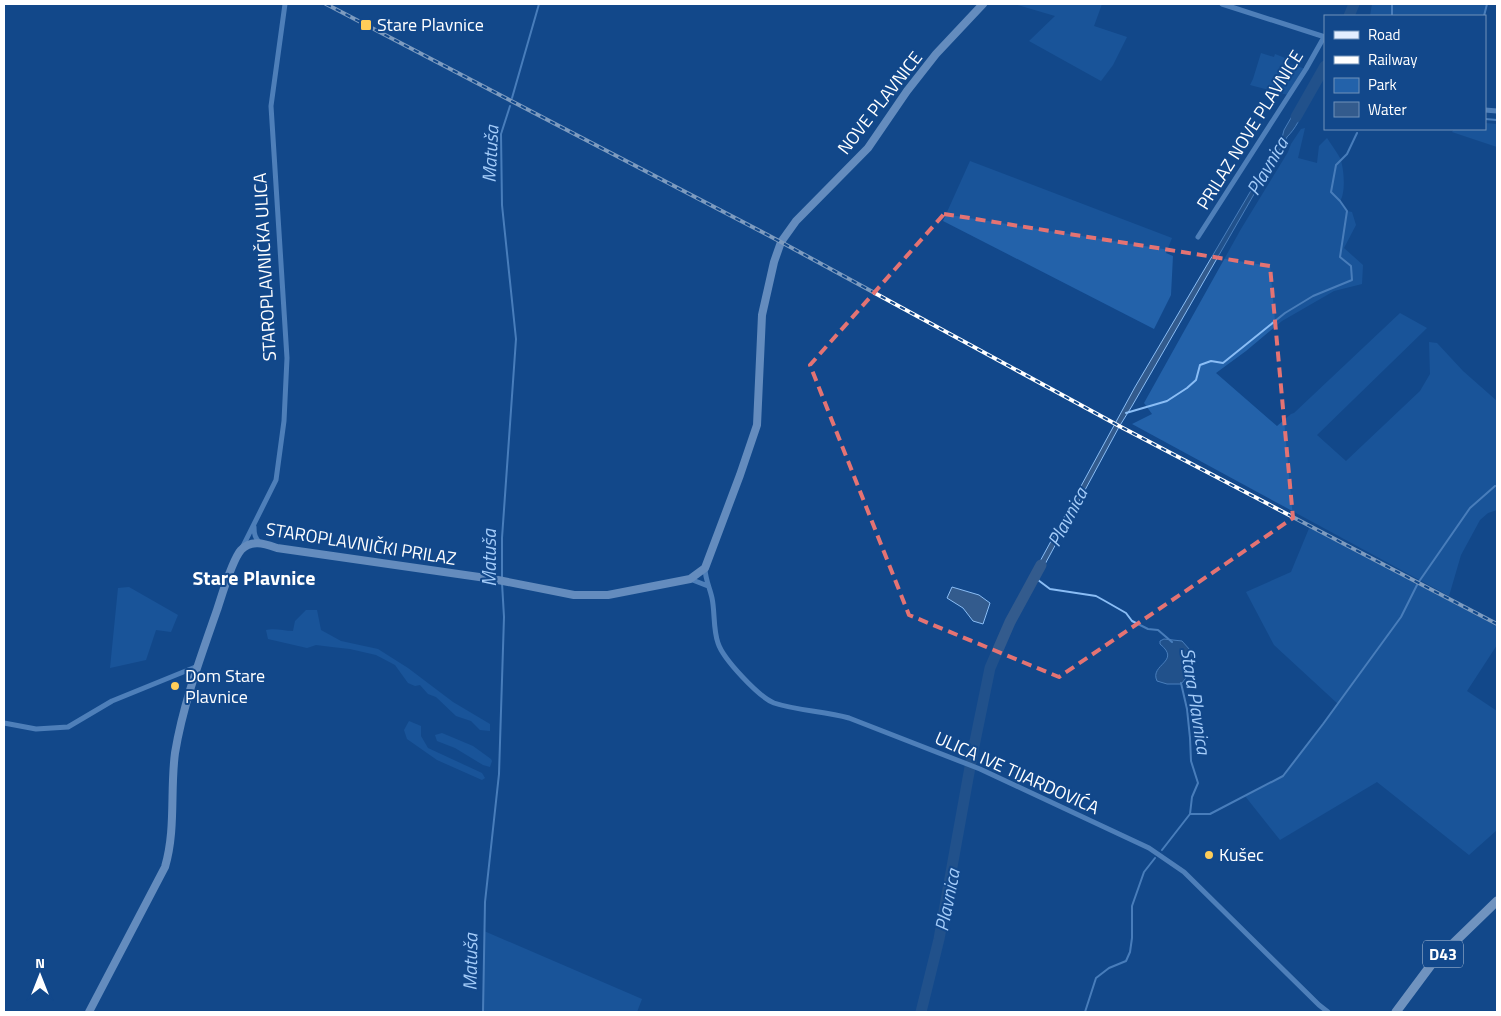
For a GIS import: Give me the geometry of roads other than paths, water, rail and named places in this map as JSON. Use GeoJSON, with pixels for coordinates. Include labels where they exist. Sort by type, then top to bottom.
{"type":"FeatureCollection","features":[{"type":"Feature","properties":{"kind":"main road","name":"D43"},"geometry":{"type":"LineString","coordinates":[[1396,1012],[1431,965],[1497,901]]}},
{"type":"Feature","properties":{"kind":"street","name":"STAROPLAVNIČKA ULICA"},"geometry":{"type":"LineString","coordinates":[[89,1012],[165,866],[170,850],[175,754],[182,719],[227,578],[276,480],[284,421],[287,358],[271,106],[285,4]]}},
{"type":"Feature","properties":{"kind":"street","name":"NOVE PLAVNICE"},"geometry":{"type":"LineString","coordinates":[[705,568],[757,425],[762,314],[774,262],[781,242],[796,221],[868,148],[907,91],[936,54],[983,4]]}},
{"type":"Feature","properties":{"kind":"street"},"geometry":{"type":"LineString","coordinates":[[1222,4],[1324,37]]}},
{"type":"Feature","properties":{"kind":"street","name":"PRILAZ NOVE PLAVNICE"},"geometry":{"type":"LineString","coordinates":[[1198,237],[1306,69],[1324,37]]}},
{"type":"Feature","properties":{"kind":"street"},"geometry":{"type":"LineString","coordinates":[[254,524],[254,533],[260,543]]}},
{"type":"Feature","properties":{"kind":"street","name":"STAROPLAVNIČKI PRILAZ"},"geometry":{"type":"LineString","coordinates":[[240,551],[251,544],[260,543],[277,548],[493,579],[574,595],[608,595],[690,579],[705,568]]}},
{"type":"Feature","properties":{"kind":"street","name":"ULICA IVE TIJARDOVIĆA"},"geometry":{"type":"LineString","coordinates":[[705,568],[708,586],[712,595],[718,645],[741,676],[764,698],[774,703],[849,718],[980,769],[1149,848],[1184,872],[1319,1006],[1328,1012]]}},
{"type":"Feature","properties":{"kind":"street"},"geometry":{"type":"LineString","coordinates":[[690,579],[708,586]]}},
{"type":"Feature","properties":{"kind":"street"},"geometry":{"type":"LineString","coordinates":[[4,723],[36,729],[68,727],[112,701],[198,666]]}},
{"type":"Feature","properties":{"kind":"water"},"geometry":{"type":"Polygon","coordinates":[[[1299,104],[1303,105],[1302,114],[1298,122],[1287,137],[1119,427],[1037,579],[1032,576],[1135,387],[1282,138],[1284,130],[1299,104]]]}},
{"type":"Feature","properties":{"kind":"water"},"geometry":{"type":"Polygon","coordinates":[[[952,587],[979,595],[990,603],[983,624],[973,621],[963,608],[947,598],[952,587]]]}},
{"type":"Feature","properties":{"kind":"water"},"geometry":{"type":"Polygon","coordinates":[[[1164,639],[1182,641],[1190,650],[1194,660],[1186,678],[1181,684],[1167,684],[1157,681],[1157,671],[1168,655],[1160,644],[1160,641],[1164,639]]]}},
{"type":"Feature","properties":{"kind":"waterway","name":"Matuša"},"geometry":{"type":"LineString","coordinates":[[512,98],[539,4]]}},
{"type":"Feature","properties":{"kind":"waterway","name":"Plavnica"},"geometry":{"type":"LineString","coordinates":[[1349,15],[1354,4]]}},
{"type":"Feature","properties":{"kind":"waterway","name":"Stara Plavnica"},"geometry":{"type":"LineString","coordinates":[[1392,4],[1392,15]]}},
{"type":"Feature","properties":{"kind":"waterway"},"geometry":{"type":"LineString","coordinates":[[1484,15],[1487,4]]}},
{"type":"Feature","properties":{"kind":"waterway","name":"Plavnica"},"geometry":{"type":"LineString","coordinates":[[1296,117],[1324,68]]}},
{"type":"Feature","properties":{"kind":"waterway","name":"Matuša"},"geometry":{"type":"LineString","coordinates":[[502,578],[502,538],[516,339],[502,205],[501,134],[510,106]]}},
{"type":"Feature","properties":{"kind":"waterway"},"geometry":{"type":"LineString","coordinates":[[1486,119],[1497,120]]}},
{"type":"Feature","properties":{"kind":"waterway","name":"Stara Plavnica"},"geometry":{"type":"LineString","coordinates":[[1126,413],[1167,401],[1196,380],[1200,365],[1211,361],[1223,363],[1285,313],[1313,296],[1352,280],[1351,266],[1340,257],[1347,211],[1331,192],[1336,165],[1347,154],[1357,133]]}},
{"type":"Feature","properties":{"kind":"waterway"},"geometry":{"type":"LineString","coordinates":[[1190,814],[1210,814],[1283,776],[1401,617],[1418,583],[1470,508],[1495,486]]}},
{"type":"Feature","properties":{"kind":"waterway","name":"Plavnica"},"geometry":{"type":"LineString","coordinates":[[921,1012],[939,939],[990,668],[1010,622],[1041,565]]}},
{"type":"Feature","properties":{"kind":"waterway","name":"Stara Plavnica"},"geometry":{"type":"LineString","coordinates":[[1034,577],[1050,589],[1096,596],[1126,613],[1132,621],[1148,629],[1158,630],[1172,642]]}},
{"type":"Feature","properties":{"kind":"waterway","name":"Matuša"},"geometry":{"type":"LineString","coordinates":[[483,1012],[485,902],[499,774],[504,617],[502,583]]}},
{"type":"Feature","properties":{"kind":"waterway","name":"Stara Plavnica"},"geometry":{"type":"LineString","coordinates":[[1162,850],[1190,814],[1192,797],[1198,783],[1191,761],[1187,709],[1181,683]]}},
{"type":"Feature","properties":{"kind":"waterway","name":"Stara Plavnica"},"geometry":{"type":"LineString","coordinates":[[1085,1012],[1096,978],[1109,968],[1126,961],[1130,952],[1132,938],[1132,906],[1144,872],[1155,858]]}},
{"type":"Feature","properties":{"kind":"railway"},"geometry":{"type":"LineString","coordinates":[[326,4],[781,242],[1121,427],[1497,624]]}},
{"type":"Feature","properties":{"kind":"place","name":"Stare Plavnice"},"geometry":{"type":"Point","coordinates":[366,25]}},
{"type":"Feature","properties":{"kind":"place","name":"Dom Stare Plavnice"},"geometry":{"type":"Point","coordinates":[175,686]}},
{"type":"Feature","properties":{"kind":"place","name":"Kušec"},"geometry":{"type":"Point","coordinates":[1209,855]}},
{"type":"Feature","properties":{"kind":"district","name":"Stare Plavnice"},"geometry":{"type":"Point","coordinates":[254,578]}}]}
